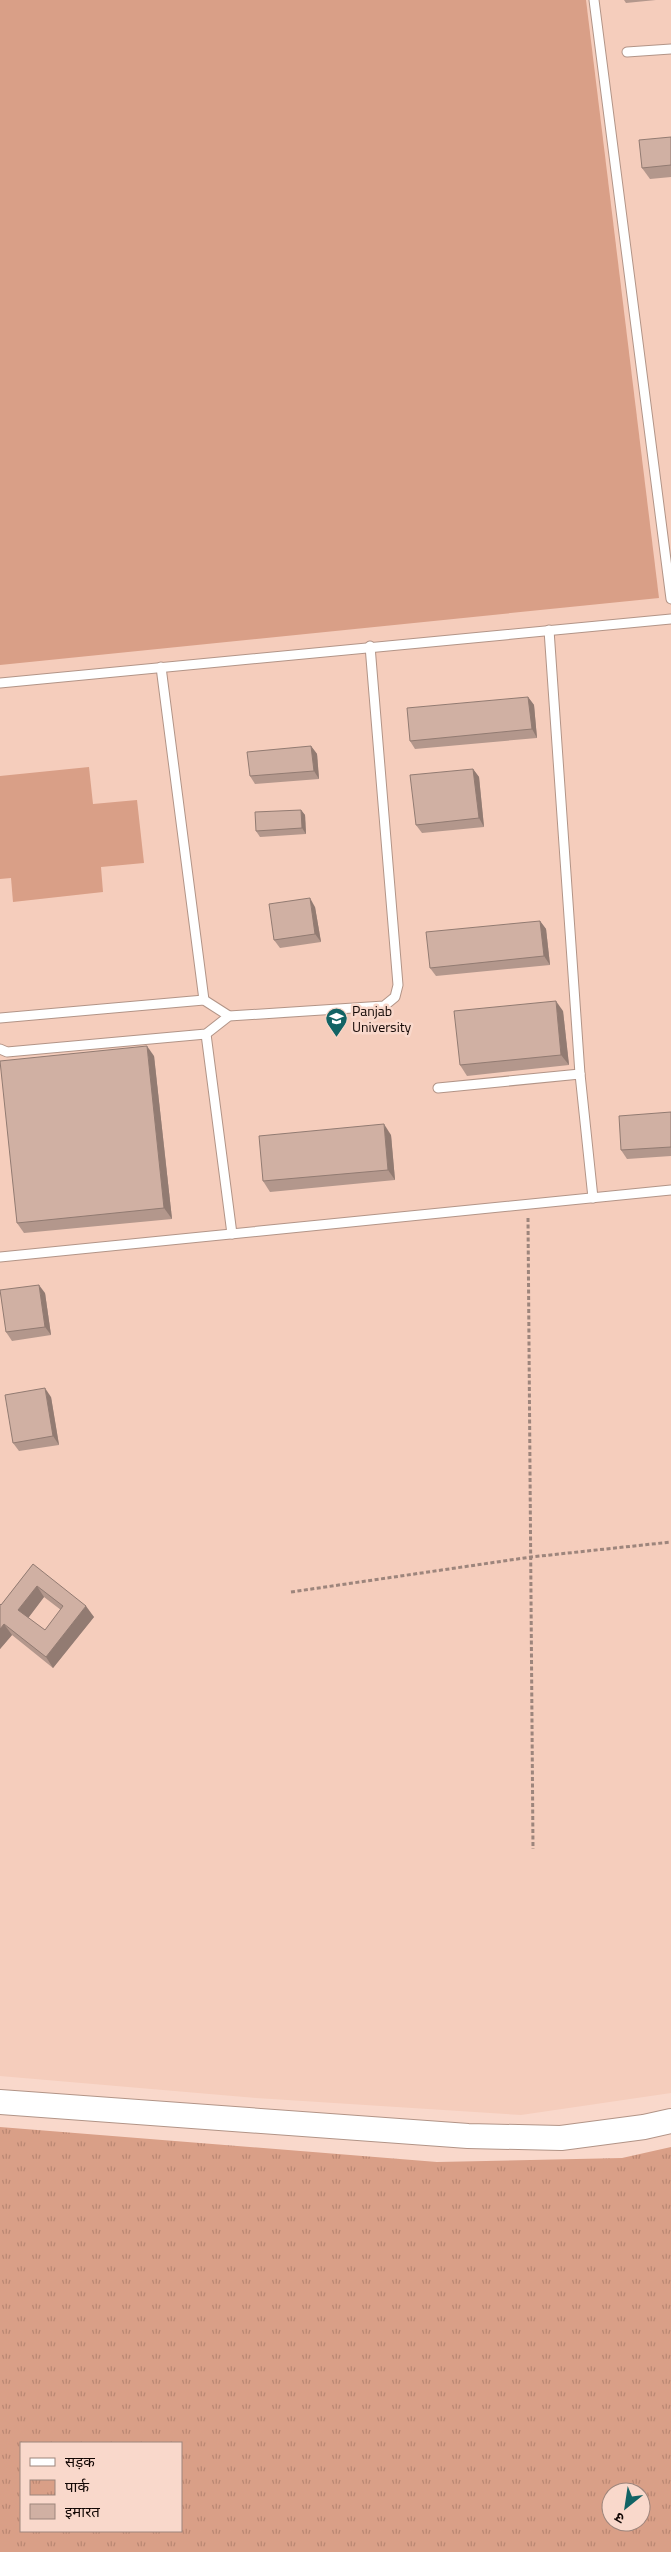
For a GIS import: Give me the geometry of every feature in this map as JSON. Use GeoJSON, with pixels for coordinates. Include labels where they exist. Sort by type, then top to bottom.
{"type":"FeatureCollection","features":[{"type":"Feature","properties":{"kind":"street"},"geometry":{"type":"LineString","coordinates":[[0,2102],[468,2136],[561,2138],[644,2127],[671,2121]]}},
{"type":"Feature","properties":{"kind":"lane"},"geometry":{"type":"LineString","coordinates":[[594,0],[671,599]]}},
{"type":"Feature","properties":{"kind":"lane"},"geometry":{"type":"LineString","coordinates":[[628,52],[671,49]]}},
{"type":"Feature","properties":{"kind":"lane"},"geometry":{"type":"LineString","coordinates":[[0,683],[370,646],[671,619]]}},
{"type":"Feature","properties":{"kind":"lane"},"geometry":{"type":"LineString","coordinates":[[549,630],[580,1074],[593,1198]]}},
{"type":"Feature","properties":{"kind":"lane"},"geometry":{"type":"LineString","coordinates":[[0,1049],[7,1052],[206,1034],[229,1016],[384,1006],[395,997],[398,985],[370,646]]}},
{"type":"Feature","properties":{"kind":"lane"},"geometry":{"type":"LineString","coordinates":[[161,668],[204,1000]]}},
{"type":"Feature","properties":{"kind":"lane"},"geometry":{"type":"LineString","coordinates":[[0,1018],[204,1000],[229,1016]]}},
{"type":"Feature","properties":{"kind":"lane"},"geometry":{"type":"LineString","coordinates":[[206,1034],[232,1234]]}},
{"type":"Feature","properties":{"kind":"lane"},"geometry":{"type":"LineString","coordinates":[[438,1088],[580,1074]]}},
{"type":"Feature","properties":{"kind":"lane"},"geometry":{"type":"LineString","coordinates":[[0,1257],[671,1190]]}},
{"type":"Feature","properties":{"kind":"path"},"geometry":{"type":"LineString","coordinates":[[528,1204],[533,1849]]}},
{"type":"Feature","properties":{"kind":"path"},"geometry":{"type":"LineString","coordinates":[[291,1592],[530,1557],[671,1542]]}},
{"type":"Feature","properties":{"kind":"shaded area","name":"Panjab University"},"geometry":{"type":"Polygon","coordinates":[[[0,0],[671,0],[671,2093],[521,2115],[256,2098],[0,2076],[0,0]]]}},
{"type":"Feature","properties":{"kind":"green space"},"geometry":{"type":"Polygon","coordinates":[[[0,0],[586,0],[659,598],[0,665],[0,0]]]}},
{"type":"Feature","properties":{"kind":"green space"},"geometry":{"type":"Polygon","coordinates":[[[89,767],[93,804],[137,800],[144,863],[101,867],[103,892],[13,902],[11,878],[0,879],[0,776],[89,767]]]}},
{"type":"Feature","properties":{"kind":"green space"},"geometry":{"type":"Polygon","coordinates":[[[0,2127],[437,2162],[622,2158],[671,2147],[671,2552],[0,2552],[0,2127]]]}},
{"type":"Feature","properties":{"kind":"building"},"geometry":{"type":"Polygon","coordinates":[[[671,137],[671,165],[642,168],[639,140],[671,137]]]}},
{"type":"Feature","properties":{"kind":"building"},"geometry":{"type":"Polygon","coordinates":[[[528,697],[532,729],[410,741],[407,708],[528,697]]]}},
{"type":"Feature","properties":{"kind":"building"},"geometry":{"type":"Polygon","coordinates":[[[311,746],[314,771],[250,776],[247,752],[311,746]]]}},
{"type":"Feature","properties":{"kind":"building"},"geometry":{"type":"Polygon","coordinates":[[[473,769],[479,818],[416,825],[410,775],[473,769]]]}},
{"type":"Feature","properties":{"kind":"building"},"geometry":{"type":"Polygon","coordinates":[[[301,810],[302,828],[256,831],[255,812],[301,810]]]}},
{"type":"Feature","properties":{"kind":"building"},"geometry":{"type":"Polygon","coordinates":[[[310,898],[315,934],[274,940],[269,904],[310,898]]]}},
{"type":"Feature","properties":{"kind":"building"},"geometry":{"type":"Polygon","coordinates":[[[540,921],[544,956],[430,968],[426,932],[540,921]]]}},
{"type":"Feature","properties":{"kind":"building"},"geometry":{"type":"Polygon","coordinates":[[[556,1001],[561,1055],[460,1065],[454,1011],[556,1001]]]}},
{"type":"Feature","properties":{"kind":"building"},"geometry":{"type":"Polygon","coordinates":[[[147,1046],[164,1208],[17,1223],[0,1061],[147,1046]]]}},
{"type":"Feature","properties":{"kind":"building"},"geometry":{"type":"Polygon","coordinates":[[[671,1112],[671,1147],[621,1150],[619,1116],[671,1112]]]}},
{"type":"Feature","properties":{"kind":"building"},"geometry":{"type":"Polygon","coordinates":[[[384,1124],[388,1170],[263,1181],[259,1136],[384,1124]]]}},
{"type":"Feature","properties":{"kind":"building"},"geometry":{"type":"Polygon","coordinates":[[[39,1285],[45,1327],[6,1332],[0,1290],[39,1285]]]}},
{"type":"Feature","properties":{"kind":"building"},"geometry":{"type":"Polygon","coordinates":[[[45,1388],[53,1436],[13,1443],[5,1395],[45,1388]]]}},
{"type":"Feature","properties":{"kind":"building"},"geometry":{"type":"Polygon","coordinates":[[[33,1564],[86,1606],[46,1657],[4,1624],[0,1629],[1,1605],[33,1564]],[[37,1586],[18,1610],[45,1630],[63,1606],[37,1586]]]}},
{"type":"Feature","properties":{"kind":"place","name":"Panjab University"},"geometry":{"type":"Point","coordinates":[336,1038]}}]}
